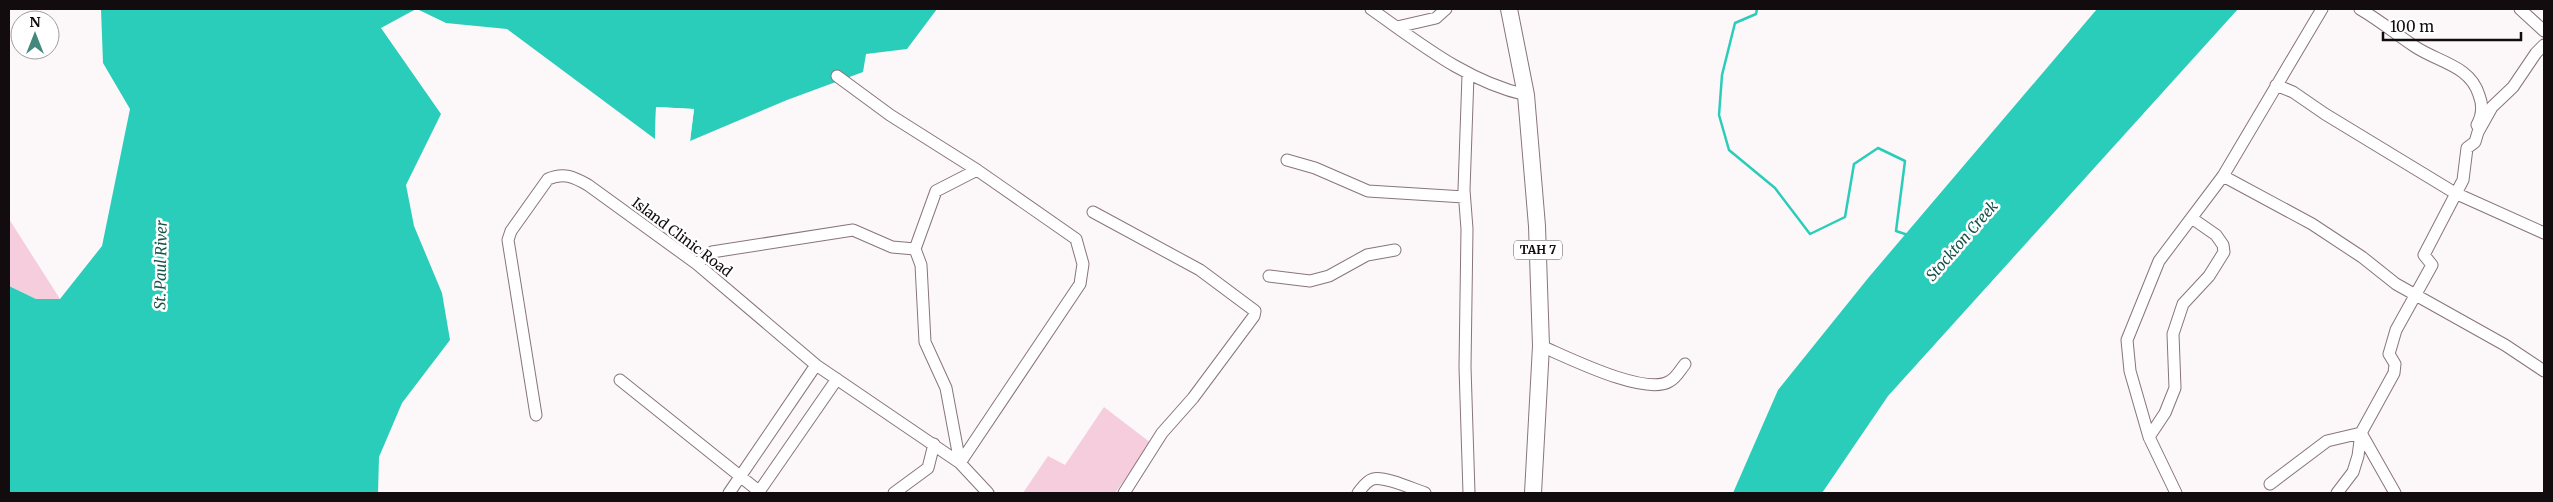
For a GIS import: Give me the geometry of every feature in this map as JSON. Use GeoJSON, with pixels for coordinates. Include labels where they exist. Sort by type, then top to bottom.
{"type":"FeatureCollection","features":[{"type":"Feature","properties":{"kind":"highway","name":"TAH 7"},"geometry":{"type":"LineString","coordinates":[[1509,9],[1526,95],[1537,226],[1541,346],[1533,493]]}},
{"type":"Feature","properties":{"kind":"street"},"geometry":{"type":"LineString","coordinates":[[1371,9],[1468,75],[1526,95]]}},
{"type":"Feature","properties":{"kind":"street"},"geometry":{"type":"LineString","coordinates":[[1397,27],[1436,18],[1446,9]]}},
{"type":"Feature","properties":{"kind":"street"},"geometry":{"type":"LineString","coordinates":[[2176,493],[2149,437],[2130,371],[2127,340],[2159,261],[2193,219],[2223,176],[2322,9]]}},
{"type":"Feature","properties":{"kind":"street"},"geometry":{"type":"LineString","coordinates":[[2360,9],[2389,26],[2414,47],[2466,74],[2475,85],[2481,100],[2481,113],[2476,126],[2478,132]]}},
{"type":"Feature","properties":{"kind":"street"},"geometry":{"type":"LineString","coordinates":[[2520,9],[2544,31]]}},
{"type":"Feature","properties":{"kind":"street"},"geometry":{"type":"LineString","coordinates":[[2337,493],[2353,472],[2360,448],[2361,433],[2394,373],[2395,364],[2389,354],[2396,330],[2432,265],[2424,255],[2463,180],[2467,148],[2475,142],[2478,132],[2492,107],[2513,87],[2536,53],[2544,45]]}},
{"type":"Feature","properties":{"kind":"street"},"geometry":{"type":"LineString","coordinates":[[1468,75],[1464,197],[1467,230],[1465,266],[1468,301],[1465,368],[1469,493]]}},
{"type":"Feature","properties":{"kind":"street"},"geometry":{"type":"LineString","coordinates":[[837,76],[890,115],[977,170],[1076,239],[1082,264],[1080,284],[960,463]]}},
{"type":"Feature","properties":{"kind":"street"},"geometry":{"type":"LineString","coordinates":[[2276,85],[2300,96],[2325,114],[2455,193],[2544,233]]}},
{"type":"Feature","properties":{"kind":"street"},"geometry":{"type":"LineString","coordinates":[[1287,160],[1315,168],[1368,191],[1464,197]]}},
{"type":"Feature","properties":{"kind":"street"},"geometry":{"type":"LineString","coordinates":[[960,463],[946,388],[925,342],[922,265],[915,249],[936,191],[977,170]]}},
{"type":"Feature","properties":{"kind":"street","name":"Island Clinic Road"},"geometry":{"type":"LineString","coordinates":[[536,415],[508,240],[511,231],[548,179],[557,175],[574,176],[697,264],[816,365],[960,463],[988,493]]}},
{"type":"Feature","properties":{"kind":"street"},"geometry":{"type":"LineString","coordinates":[[2223,176],[2312,224],[2414,295],[2505,345],[2544,371]]}},
{"type":"Feature","properties":{"kind":"street"},"geometry":{"type":"LineString","coordinates":[[1093,212],[1200,270],[1255,311],[1254,316],[1221,362],[1162,433],[1124,493]]}},
{"type":"Feature","properties":{"kind":"street"},"geometry":{"type":"LineString","coordinates":[[2149,437],[2165,414],[2175,388],[2173,334],[2182,304],[2209,276],[2224,252],[2224,246],[2216,235],[2193,219]]}},
{"type":"Feature","properties":{"kind":"street"},"geometry":{"type":"LineString","coordinates":[[697,264],[712,252],[853,230],[892,246],[915,249]]}},
{"type":"Feature","properties":{"kind":"street"},"geometry":{"type":"LineString","coordinates":[[1269,276],[1310,281],[1329,276],[1367,255],[1395,250]]}},
{"type":"Feature","properties":{"kind":"street"},"geometry":{"type":"LineString","coordinates":[[1541,346],[1630,383],[1652,385],[1670,382],[1685,364]]}},
{"type":"Feature","properties":{"kind":"street"},"geometry":{"type":"LineString","coordinates":[[729,493],[816,365]]}},
{"type":"Feature","properties":{"kind":"street"},"geometry":{"type":"LineString","coordinates":[[620,380],[759,493],[837,379]]}},
{"type":"Feature","properties":{"kind":"street"},"geometry":{"type":"LineString","coordinates":[[2270,484],[2328,442],[2361,433]]}},
{"type":"Feature","properties":{"kind":"street"},"geometry":{"type":"LineString","coordinates":[[2361,433],[2395,493]]}},
{"type":"Feature","properties":{"kind":"street"},"geometry":{"type":"LineString","coordinates":[[894,493],[928,468],[934,444]]}},
{"type":"Feature","properties":{"kind":"street"},"geometry":{"type":"LineString","coordinates":[[1358,493],[1363,486],[1373,479],[1387,480],[1425,493]]}},
{"type":"Feature","properties":{"kind":"shaded area"},"geometry":{"type":"Polygon","coordinates":[[[9,219],[60,299],[36,299],[9,286],[9,219]]]}},
{"type":"Feature","properties":{"kind":"shaded area"},"geometry":{"type":"Polygon","coordinates":[[[1104,407],[1151,443],[1115,493],[1023,493],[1048,456],[1065,465],[1104,407]]]}},
{"type":"Feature","properties":{"kind":"water","name":"St. Paul River"},"geometry":{"type":"Polygon","coordinates":[[[101,9],[416,9],[381,28],[441,114],[406,185],[414,226],[442,293],[450,340],[402,403],[379,457],[378,493],[9,493],[9,286],[36,299],[60,299],[102,246],[130,109],[103,63],[101,9]]]}},
{"type":"Feature","properties":{"kind":"water"},"geometry":{"type":"Polygon","coordinates":[[[417,9],[937,9],[907,49],[866,54],[863,72],[787,100],[690,141],[694,109],[656,107],[655,139],[507,29],[446,23],[417,9]]]}},
{"type":"Feature","properties":{"kind":"water","name":"Stockton Creek"},"geometry":{"type":"Polygon","coordinates":[[[2097,9],[2238,9],[1888,396],[1822,493],[1733,493],[1778,390],[1869,277],[2097,9]]]}},
{"type":"Feature","properties":{"kind":"pier"},"geometry":{"type":"Polygon","coordinates":[[[656,107],[694,109],[690,141],[687,141],[691,111],[659,110],[657,139],[655,139],[656,107]]]}},
{"type":"Feature","properties":{"kind":"waterway"},"geometry":{"type":"LineString","coordinates":[[1757,9],[1756,14],[1735,23],[1722,75],[1719,115],[1729,150],[1775,188],[1810,234],[1845,217],[1854,164],[1878,148],[1905,161],[1896,231],[1908,235]]}}]}
